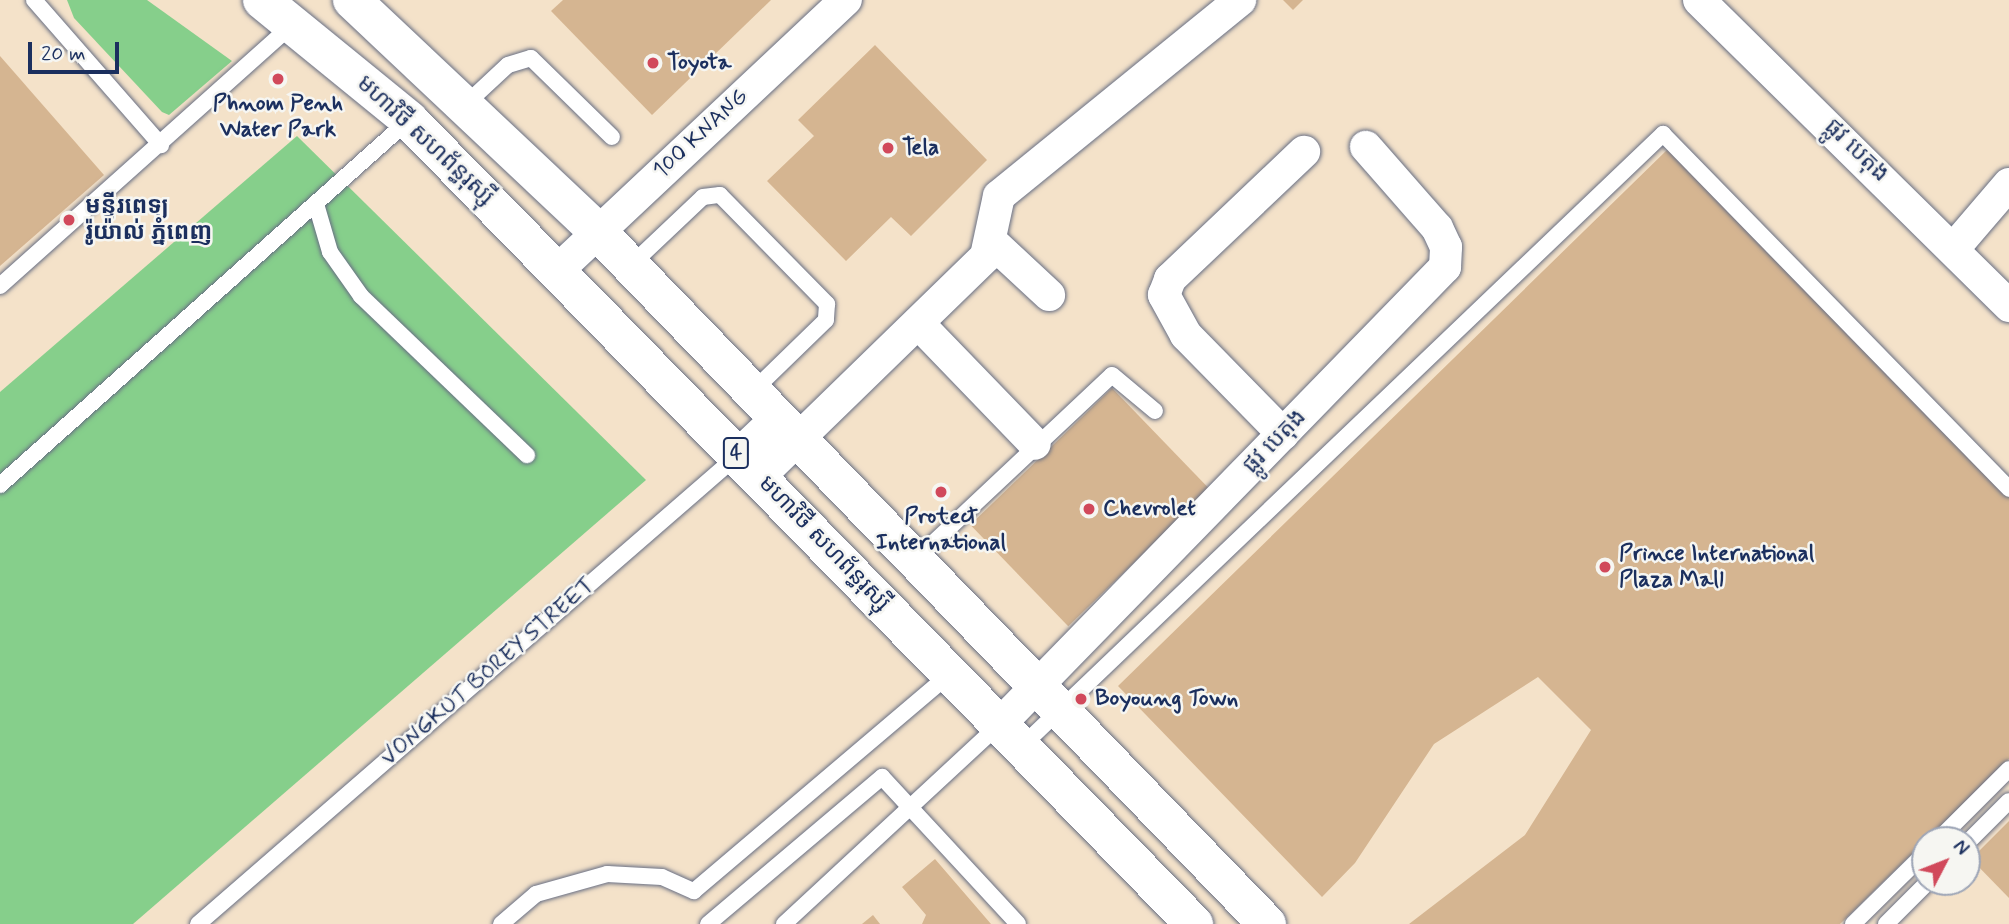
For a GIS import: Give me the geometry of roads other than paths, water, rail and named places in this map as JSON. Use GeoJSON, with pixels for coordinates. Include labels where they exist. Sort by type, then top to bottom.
{"type":"FeatureCollection","features":[{"type":"Feature","properties":{"kind":"highway","name":"មហាវិថី សហព័ន្ធរុស្ស៊ី"},"geometry":{"type":"LineString","coordinates":[[262,0],[294,22],[409,120],[1194,924]]}},
{"type":"Feature","properties":{"kind":"highway"},"geometry":{"type":"LineString","coordinates":[[352,0],[466,104],[597,231],[1267,924]]}},
{"type":"Feature","properties":{"kind":"street","name":"100 KNANG"},"geometry":{"type":"LineString","coordinates":[[558,270],[846,0]]}},
{"type":"Feature","properties":{"kind":"street"},"geometry":{"type":"LineString","coordinates":[[775,416],[918,323],[986,256],[992,242],[999,195],[1240,0]]}},
{"type":"Feature","properties":{"kind":"street","name":"ផ្លូវ បេតុង"},"geometry":{"type":"LineString","coordinates":[[1699,0],[1955,247],[2009,306]]}},
{"type":"Feature","properties":{"kind":"street","name":"ផ្លូវ បេតុង"},"geometry":{"type":"LineString","coordinates":[[1011,735],[1049,699],[1283,434],[1445,267],[1446,247],[1437,228],[1366,146]]}},
{"type":"Feature","properties":{"kind":"street"},"geometry":{"type":"LineString","coordinates":[[1283,434],[1185,335],[1164,295],[1170,279],[1304,152]]}},
{"type":"Feature","properties":{"kind":"street"},"geometry":{"type":"LineString","coordinates":[[1955,247],[2009,184]]}},
{"type":"Feature","properties":{"kind":"street"},"geometry":{"type":"LineString","coordinates":[[992,242],[1049,295]]}},
{"type":"Feature","properties":{"kind":"street"},"geometry":{"type":"LineString","coordinates":[[918,323],[1035,444]]}},
{"type":"Feature","properties":{"kind":"street","name":"VONGKUT BOREY STREET"},"geometry":{"type":"LineString","coordinates":[[748,466],[775,416]]}},
{"type":"Feature","properties":{"kind":"lane"},"geometry":{"type":"LineString","coordinates":[[34,0],[161,145]]}},
{"type":"Feature","properties":{"kind":"lane"},"geometry":{"type":"LineString","coordinates":[[0,286],[161,145],[294,22]]}},
{"type":"Feature","properties":{"kind":"lane"},"geometry":{"type":"LineString","coordinates":[[466,104],[508,65],[531,58],[612,137]]}},
{"type":"Feature","properties":{"kind":"lane"},"geometry":{"type":"LineString","coordinates":[[0,485],[409,120]]}},
{"type":"Feature","properties":{"kind":"lane"},"geometry":{"type":"LineString","coordinates":[[1049,699],[1663,134],[2009,489]]}},
{"type":"Feature","properties":{"kind":"lane"},"geometry":{"type":"LineString","coordinates":[[630,266],[703,197],[720,195],[827,304],[826,320],[775,416]]}},
{"type":"Feature","properties":{"kind":"lane"},"geometry":{"type":"LineString","coordinates":[[316,204],[330,252],[361,296],[527,455]]}},
{"type":"Feature","properties":{"kind":"lane"},"geometry":{"type":"LineString","coordinates":[[915,560],[1035,444],[1112,375],[1155,411]]}},
{"type":"Feature","properties":{"kind":"lane","name":"VONGKUT BOREY STREET"},"geometry":{"type":"LineString","coordinates":[[198,924],[748,466]]}},
{"type":"Feature","properties":{"kind":"lane"},"geometry":{"type":"LineString","coordinates":[[501,924],[536,894],[607,874],[662,877],[694,891],[950,674]]}},
{"type":"Feature","properties":{"kind":"lane"},"geometry":{"type":"LineString","coordinates":[[784,924],[911,809],[1011,735]]}},
{"type":"Feature","properties":{"kind":"lane"},"geometry":{"type":"LineString","coordinates":[[1952,826],[2009,769]]}},
{"type":"Feature","properties":{"kind":"lane"},"geometry":{"type":"LineString","coordinates":[[708,924],[882,777],[1018,924]]}},
{"type":"Feature","properties":{"kind":"lane"},"geometry":{"type":"LineString","coordinates":[[1981,829],[2009,801]]}},
{"type":"Feature","properties":{"kind":"lane"},"geometry":{"type":"LineString","coordinates":[[1853,924],[1911,867]]}},
{"type":"Feature","properties":{"kind":"lane"},"geometry":{"type":"LineString","coordinates":[[1894,921],[1916,896]]}},
{"type":"Feature","properties":{"kind":"place","name":"Toyota"},"geometry":{"type":"Point","coordinates":[653,63]}},
{"type":"Feature","properties":{"kind":"place","name":"Phnom Penh Water Park"},"geometry":{"type":"Point","coordinates":[278,79]}},
{"type":"Feature","properties":{"kind":"place","name":"Tela"},"geometry":{"type":"Point","coordinates":[888,148]}},
{"type":"Feature","properties":{"kind":"place","name":"មន្ទីរពេទ្យ រ៉ូយ៉ាល់ ភ្នំពេញ"},"geometry":{"type":"Point","coordinates":[69,220]}},
{"type":"Feature","properties":{"kind":"place","name":"Protect International"},"geometry":{"type":"Point","coordinates":[941,492]}},
{"type":"Feature","properties":{"kind":"place","name":"Chevrolet"},"geometry":{"type":"Point","coordinates":[1089,509]}},
{"type":"Feature","properties":{"kind":"place","name":"Prince International Plaza Mall"},"geometry":{"type":"Point","coordinates":[1605,567]}},
{"type":"Feature","properties":{"kind":"place","name":"Boyoung Town"},"geometry":{"type":"Point","coordinates":[1081,699]}}]}
